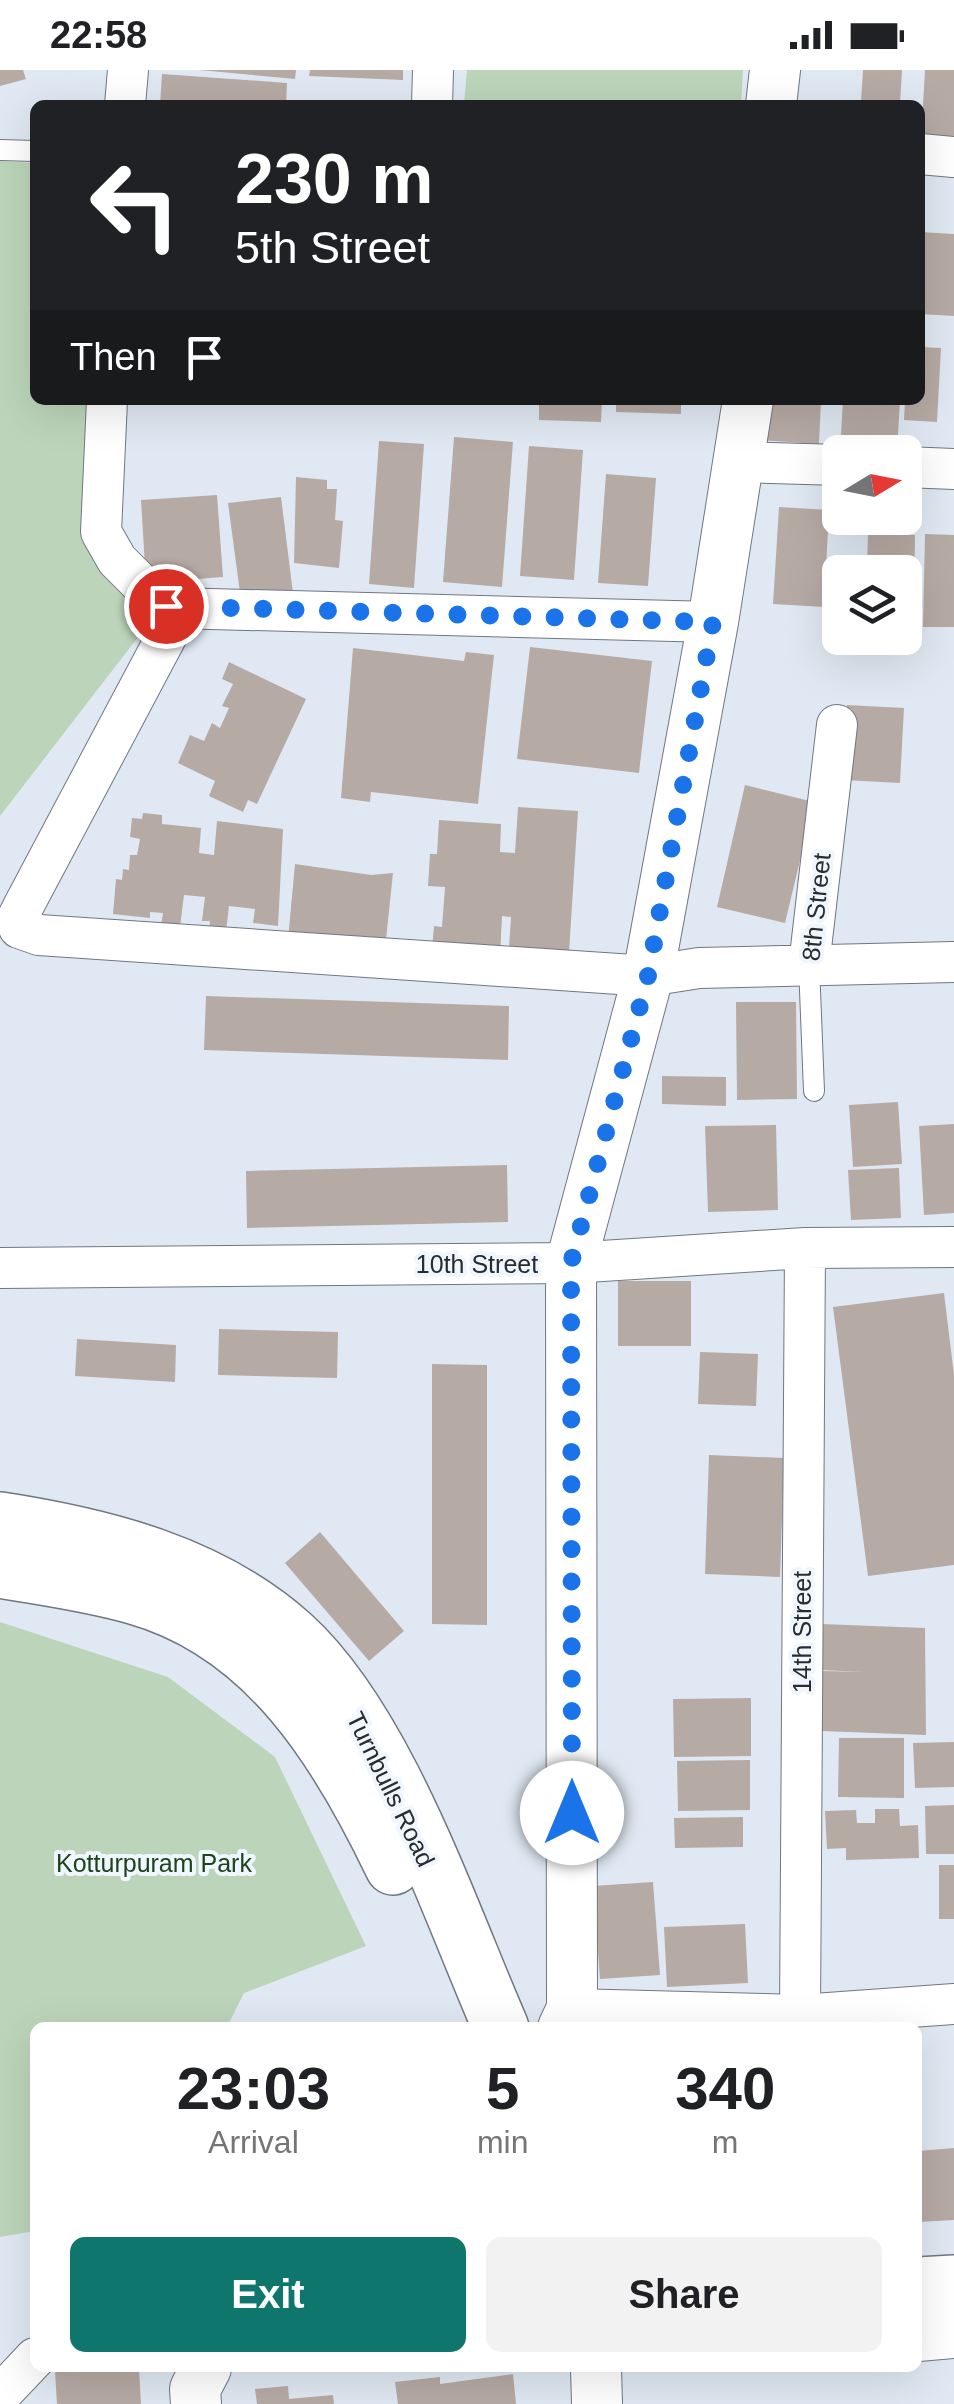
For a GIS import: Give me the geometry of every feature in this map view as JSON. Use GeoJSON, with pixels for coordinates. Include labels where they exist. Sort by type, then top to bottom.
{"type":"FeatureCollection","features":[{"type":"Feature","properties":{"kind":"main road","name":"Turnbulls Road"},"geometry":{"type":"LineString","coordinates":[[0,1520],[156,1556],[228,1590],[293,1636],[334,1680],[385,1765],[498,2022]]}},
{"type":"Feature","properties":{"kind":"main road","name":"Turnbulls Road"},"geometry":{"type":"LineString","coordinates":[[0,1570],[139,1598],[182,1614],[205,1626],[270,1677],[316,1728],[349,1782],[467,2022]]}},
{"type":"Feature","properties":{"kind":"main road"},"geometry":{"type":"LineString","coordinates":[[922,2285],[954,2283]]}},
{"type":"Feature","properties":{"kind":"street"},"geometry":{"type":"LineString","coordinates":[[125,100],[128,70]]}},
{"type":"Feature","properties":{"kind":"street"},"geometry":{"type":"LineString","coordinates":[[432,100],[433,70]]}},
{"type":"Feature","properties":{"kind":"street"},"geometry":{"type":"LineString","coordinates":[[772,100],[775,70]]}},
{"type":"Feature","properties":{"kind":"street"},"geometry":{"type":"LineString","coordinates":[[925,154],[954,157]]}},
{"type":"Feature","properties":{"kind":"street"},"geometry":{"type":"LineString","coordinates":[[107,405],[100,524],[117,560],[159,602],[182,609],[713,622]]}},
{"type":"Feature","properties":{"kind":"street"},"geometry":{"type":"LineString","coordinates":[[747,405],[741,462],[648,976],[571,1263],[567,2018],[800,2015],[954,2004]]}},
{"type":"Feature","properties":{"kind":"street"},"geometry":{"type":"LineString","coordinates":[[741,462],[822,465]]}},
{"type":"Feature","properties":{"kind":"street"},"geometry":{"type":"LineString","coordinates":[[922,467],[954,468]]}},
{"type":"Feature","properties":{"kind":"street"},"geometry":{"type":"LineString","coordinates":[[182,609],[24,905],[20,928],[39,935],[648,976],[700,968],[954,962]]}},
{"type":"Feature","properties":{"kind":"street","name":"8th Street"},"geometry":{"type":"LineString","coordinates":[[809,965],[837,725]]}},
{"type":"Feature","properties":{"kind":"street","name":"10th Street"},"geometry":{"type":"LineString","coordinates":[[0,1268],[571,1263],[805,1248],[954,1247]]}},
{"type":"Feature","properties":{"kind":"street","name":"14th Street"},"geometry":{"type":"LineString","coordinates":[[800,2015],[805,1248]]}},
{"type":"Feature","properties":{"kind":"street"},"geometry":{"type":"LineString","coordinates":[[922,2260],[954,2258]]}},
{"type":"Feature","properties":{"kind":"street"},"geometry":{"type":"LineString","coordinates":[[922,2336],[954,2333]]}},
{"type":"Feature","properties":{"kind":"street"},"geometry":{"type":"LineString","coordinates":[[0,2395],[30,2363]]}},
{"type":"Feature","properties":{"kind":"street"},"geometry":{"type":"LineString","coordinates":[[11,2404],[39,2372]]}},
{"type":"Feature","properties":{"kind":"street"},"geometry":{"type":"LineString","coordinates":[[174,2372],[175,2404]]}},
{"type":"Feature","properties":{"kind":"street"},"geometry":{"type":"LineString","coordinates":[[196,2404],[195,2389],[204,2372]]}},
{"type":"Feature","properties":{"kind":"street"},"geometry":{"type":"LineString","coordinates":[[596,2372],[597,2404]]}},
{"type":"Feature","properties":{"kind":"lane"},"geometry":{"type":"LineString","coordinates":[[0,150],[30,151]]}},
{"type":"Feature","properties":{"kind":"lane","name":"8th Street"},"geometry":{"type":"LineString","coordinates":[[809,965],[814,1090]]}},
{"type":"Feature","properties":{"kind":"green space"},"geometry":{"type":"Polygon","coordinates":[[[467,70],[743,70],[741,100],[464,100],[467,70]]]}},
{"type":"Feature","properties":{"kind":"green space"},"geometry":{"type":"Polygon","coordinates":[[[0,161],[30,163],[30,405],[93,405],[85,530],[159,610],[0,816],[0,161]]]}},
{"type":"Feature","properties":{"kind":"green space","name":"Kotturpuram Park"},"geometry":{"type":"Polygon","coordinates":[[[0,1622],[168,1677],[275,1757],[366,1946],[244,1993],[230,2022],[30,2022],[30,2232],[0,2237],[0,1622]]]}},
{"type":"Feature","properties":{"kind":"building"},"geometry":{"type":"Polygon","coordinates":[[[0,70],[23,70],[26,79],[0,86],[0,70]]]}},
{"type":"Feature","properties":{"kind":"building"},"geometry":{"type":"Polygon","coordinates":[[[199,70],[296,70],[295,79],[199,70]]]}},
{"type":"Feature","properties":{"kind":"building"},"geometry":{"type":"Polygon","coordinates":[[[310,70],[403,70],[403,80],[309,76],[310,70]]]}},
{"type":"Feature","properties":{"kind":"building"},"geometry":{"type":"Polygon","coordinates":[[[863,70],[902,70],[900,100],[861,100],[863,70]]]}},
{"type":"Feature","properties":{"kind":"building"},"geometry":{"type":"Polygon","coordinates":[[[925,70],[954,70],[954,141],[925,139],[925,70]]]}},
{"type":"Feature","properties":{"kind":"building"},"geometry":{"type":"Polygon","coordinates":[[[162,74],[287,83],[286,100],[160,100],[162,74]]]}},
{"type":"Feature","properties":{"kind":"building"},"geometry":{"type":"Polygon","coordinates":[[[925,232],[954,234],[954,316],[925,314],[925,232]]]}},
{"type":"Feature","properties":{"kind":"building"},"geometry":{"type":"Polygon","coordinates":[[[925,347],[941,348],[937,422],[904,420],[905,405],[925,405],[925,347]]]}},
{"type":"Feature","properties":{"kind":"building"},"geometry":{"type":"Polygon","coordinates":[[[539,405],[602,405],[601,422],[539,420],[539,405]]]}},
{"type":"Feature","properties":{"kind":"building"},"geometry":{"type":"Polygon","coordinates":[[[616,405],[681,405],[681,414],[616,412],[616,405]]]}},
{"type":"Feature","properties":{"kind":"building"},"geometry":{"type":"Polygon","coordinates":[[[760,405],[821,405],[819,444],[758,440],[760,405]]]}},
{"type":"Feature","properties":{"kind":"building"},"geometry":{"type":"Polygon","coordinates":[[[843,405],[900,405],[898,435],[841,435],[843,405]]]}},
{"type":"Feature","properties":{"kind":"building"},"geometry":{"type":"Polygon","coordinates":[[[454,437],[513,442],[502,587],[443,582],[454,437]]]}},
{"type":"Feature","properties":{"kind":"building"},"geometry":{"type":"Polygon","coordinates":[[[379,441],[424,444],[414,588],[369,584],[379,441]]]}},
{"type":"Feature","properties":{"kind":"building"},"geometry":{"type":"Polygon","coordinates":[[[529,446],[583,450],[574,580],[520,576],[529,446]]]}},
{"type":"Feature","properties":{"kind":"building"},"geometry":{"type":"Polygon","coordinates":[[[606,474],[656,478],[648,586],[598,583],[606,474]]]}},
{"type":"Feature","properties":{"kind":"building"},"geometry":{"type":"Polygon","coordinates":[[[296,477],[327,480],[327,489],[337,489],[335,520],[343,521],[339,568],[294,563],[296,477]]]}},
{"type":"Feature","properties":{"kind":"building"},"geometry":{"type":"Polygon","coordinates":[[[217,495],[223,577],[146,583],[141,500],[217,495]]]}},
{"type":"Feature","properties":{"kind":"building"},"geometry":{"type":"Polygon","coordinates":[[[281,497],[293,593],[241,600],[228,503],[281,497]]]}},
{"type":"Feature","properties":{"kind":"building"},"geometry":{"type":"Polygon","coordinates":[[[779,507],[822,510],[822,535],[828,535],[827,555],[822,555],[822,607],[773,604],[779,507]]]}},
{"type":"Feature","properties":{"kind":"building"},"geometry":{"type":"Polygon","coordinates":[[[925,534],[954,535],[954,627],[923,627],[925,534]]]}},
{"type":"Feature","properties":{"kind":"building"},"geometry":{"type":"Polygon","coordinates":[[[868,535],[915,535],[915,555],[867,555],[868,535]]]}},
{"type":"Feature","properties":{"kind":"building"},"geometry":{"type":"Polygon","coordinates":[[[530,647],[652,661],[639,773],[517,759],[530,647]]]}},
{"type":"Feature","properties":{"kind":"building"},"geometry":{"type":"Polygon","coordinates":[[[353,648],[464,661],[466,652],[494,655],[478,804],[371,792],[370,802],[341,798],[353,648]]]}},
{"type":"Feature","properties":{"kind":"building"},"geometry":{"type":"Polygon","coordinates":[[[229,662],[306,699],[257,804],[248,800],[243,812],[209,796],[215,781],[178,763],[190,735],[204,741],[212,723],[220,728],[229,708],[222,706],[233,684],[222,679],[229,662]]]}},
{"type":"Feature","properties":{"kind":"building"},"geometry":{"type":"Polygon","coordinates":[[[847,705],[904,708],[900,783],[843,780],[847,705]]]}},
{"type":"Feature","properties":{"kind":"building"},"geometry":{"type":"Polygon","coordinates":[[[745,785],[814,802],[785,923],[717,907],[745,785]]]}},
{"type":"Feature","properties":{"kind":"building"},"geometry":{"type":"Polygon","coordinates":[[[518,807],[578,811],[569,952],[509,948],[511,917],[502,916],[500,957],[432,950],[434,926],[442,927],[445,887],[428,886],[430,854],[437,854],[439,820],[501,824],[500,852],[515,853],[518,807]]]}},
{"type":"Feature","properties":{"kind":"building"},"geometry":{"type":"Polygon","coordinates":[[[143,813],[162,815],[162,824],[201,828],[199,853],[214,855],[217,821],[283,829],[278,926],[253,923],[255,909],[229,906],[226,932],[209,930],[210,921],[202,921],[205,897],[184,895],[180,927],[161,925],[163,913],[150,912],[150,918],[113,914],[116,879],[122,880],[123,869],[129,870],[130,855],[137,855],[140,839],[130,837],[132,818],[142,819],[143,813]]]}},
{"type":"Feature","properties":{"kind":"building"},"geometry":{"type":"Polygon","coordinates":[[[295,864],[371,875],[393,873],[385,949],[288,939],[295,864]]]}},
{"type":"Feature","properties":{"kind":"building"},"geometry":{"type":"Polygon","coordinates":[[[206,996],[509,1006],[508,1060],[204,1050],[206,996]]]}},
{"type":"Feature","properties":{"kind":"building"},"geometry":{"type":"Polygon","coordinates":[[[736,1002],[796,1002],[797,1099],[737,1100],[736,1002]]]}},
{"type":"Feature","properties":{"kind":"building"},"geometry":{"type":"Polygon","coordinates":[[[662,1076],[726,1077],[726,1106],[662,1104],[662,1076]]]}},
{"type":"Feature","properties":{"kind":"building"},"geometry":{"type":"Polygon","coordinates":[[[898,1102],[902,1164],[853,1167],[849,1105],[898,1102]]]}},
{"type":"Feature","properties":{"kind":"building"},"geometry":{"type":"Polygon","coordinates":[[[954,1124],[954,1213],[924,1215],[919,1126],[954,1124]]]}},
{"type":"Feature","properties":{"kind":"building"},"geometry":{"type":"Polygon","coordinates":[[[776,1125],[778,1210],[708,1212],[705,1126],[776,1125]]]}},
{"type":"Feature","properties":{"kind":"building"},"geometry":{"type":"Polygon","coordinates":[[[507,1165],[508,1222],[247,1228],[246,1171],[507,1165]]]}},
{"type":"Feature","properties":{"kind":"building"},"geometry":{"type":"Polygon","coordinates":[[[899,1168],[901,1218],[851,1220],[848,1170],[899,1168]]]}},
{"type":"Feature","properties":{"kind":"building"},"geometry":{"type":"Polygon","coordinates":[[[618,1281],[691,1281],[691,1346],[618,1346],[618,1281]]]}},
{"type":"Feature","properties":{"kind":"building"},"geometry":{"type":"Polygon","coordinates":[[[944,1293],[954,1375],[954,1565],[868,1576],[833,1307],[944,1293]]]}},
{"type":"Feature","properties":{"kind":"building"},"geometry":{"type":"Polygon","coordinates":[[[219,1329],[338,1332],[337,1378],[218,1375],[219,1329]]]}},
{"type":"Feature","properties":{"kind":"building"},"geometry":{"type":"Polygon","coordinates":[[[77,1339],[176,1345],[175,1382],[75,1376],[77,1339]]]}},
{"type":"Feature","properties":{"kind":"building"},"geometry":{"type":"Polygon","coordinates":[[[700,1352],[758,1354],[756,1406],[698,1404],[700,1352]]]}},
{"type":"Feature","properties":{"kind":"building"},"geometry":{"type":"Polygon","coordinates":[[[432,1364],[487,1365],[487,1625],[432,1624],[432,1364]]]}},
{"type":"Feature","properties":{"kind":"building"},"geometry":{"type":"Polygon","coordinates":[[[709,1455],[784,1458],[780,1577],[705,1574],[709,1455]]]}},
{"type":"Feature","properties":{"kind":"building"},"geometry":{"type":"Polygon","coordinates":[[[320,1532],[404,1631],[369,1661],[285,1563],[320,1532]]]}},
{"type":"Feature","properties":{"kind":"building"},"geometry":{"type":"Polygon","coordinates":[[[821,1624],[925,1628],[926,1735],[821,1731],[823,1671],[865,1672],[820,1670],[821,1624]]]}},
{"type":"Feature","properties":{"kind":"building"},"geometry":{"type":"Polygon","coordinates":[[[751,1698],[751,1756],[674,1757],[673,1699],[751,1698]]]}},
{"type":"Feature","properties":{"kind":"building"},"geometry":{"type":"Polygon","coordinates":[[[839,1738],[904,1738],[904,1798],[838,1797],[839,1738]]]}},
{"type":"Feature","properties":{"kind":"building"},"geometry":{"type":"Polygon","coordinates":[[[954,1742],[954,1787],[915,1788],[913,1743],[954,1742]]]}},
{"type":"Feature","properties":{"kind":"building"},"geometry":{"type":"Polygon","coordinates":[[[750,1760],[750,1810],[678,1811],[677,1761],[750,1760]]]}},
{"type":"Feature","properties":{"kind":"building"},"geometry":{"type":"Polygon","coordinates":[[[954,1805],[954,1854],[926,1854],[925,1806],[954,1805]]]}},
{"type":"Feature","properties":{"kind":"building"},"geometry":{"type":"Polygon","coordinates":[[[875,1809],[899,1809],[900,1826],[918,1825],[919,1858],[846,1860],[846,1848],[827,1849],[825,1811],[856,1810],[857,1823],[875,1823],[875,1809]]]}},
{"type":"Feature","properties":{"kind":"building"},"geometry":{"type":"Polygon","coordinates":[[[743,1817],[743,1847],[675,1848],[674,1818],[743,1817]]]}},
{"type":"Feature","properties":{"kind":"building"},"geometry":{"type":"Polygon","coordinates":[[[939,1865],[954,1865],[954,1919],[939,1919],[939,1865]]]}},
{"type":"Feature","properties":{"kind":"building"},"geometry":{"type":"Polygon","coordinates":[[[653,1882],[660,1975],[600,1979],[593,1886],[653,1882]]]}},
{"type":"Feature","properties":{"kind":"building"},"geometry":{"type":"Polygon","coordinates":[[[745,1924],[748,1983],[667,1987],[664,1927],[745,1924]]]}},
{"type":"Feature","properties":{"kind":"building"},"geometry":{"type":"Polygon","coordinates":[[[954,2148],[954,2220],[922,2222],[922,2151],[954,2148]]]}},
{"type":"Feature","properties":{"kind":"building"},"geometry":{"type":"Polygon","coordinates":[[[55,2372],[139,2372],[141,2404],[57,2404],[55,2372]]]}},
{"type":"Feature","properties":{"kind":"building"},"geometry":{"type":"Polygon","coordinates":[[[513,2374],[516,2404],[398,2404],[395,2382],[440,2377],[440,2384],[513,2374]]]}},
{"type":"Feature","properties":{"kind":"building"},"geometry":{"type":"Polygon","coordinates":[[[288,2386],[289,2399],[333,2395],[334,2404],[257,2404],[255,2389],[288,2386]]]}},
{"type":"Feature","properties":{"kind":"route"},"geometry":{"type":"LineString","coordinates":[[166,606],[713,622],[648,976],[571,1263],[572,1813]]}}]}
